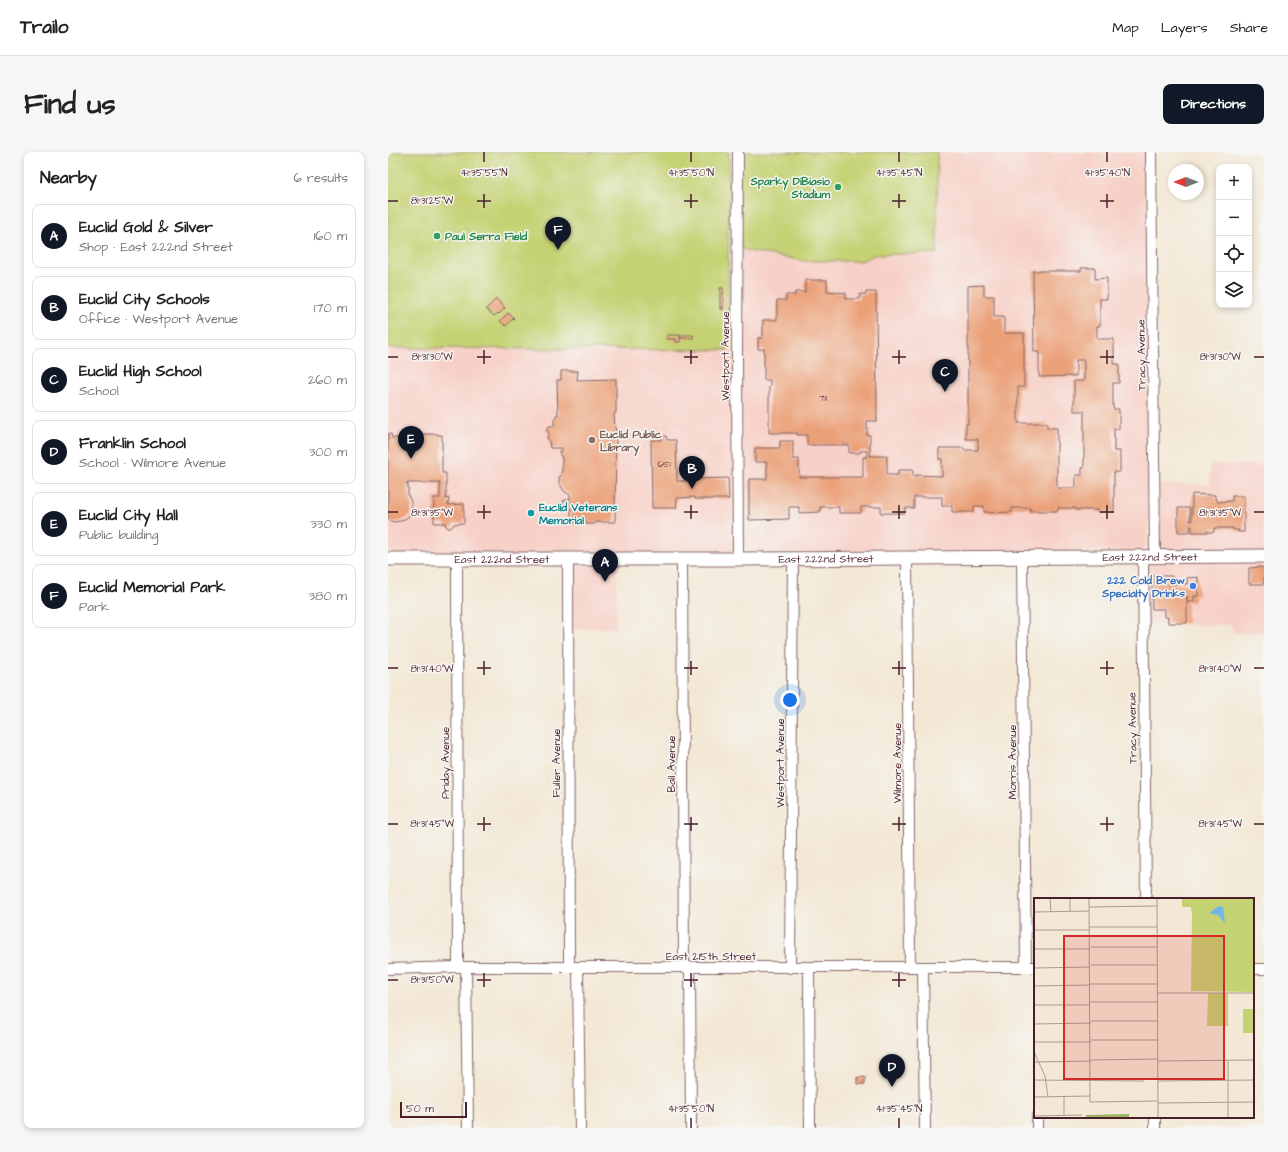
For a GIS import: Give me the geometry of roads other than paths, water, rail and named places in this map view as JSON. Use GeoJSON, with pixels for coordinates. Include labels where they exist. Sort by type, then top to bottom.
{"type":"FeatureCollection","features":[{"type":"Feature","properties":{"kind":"street","name":"Westport Avenue"},"geometry":{"type":"LineString","coordinates":[[738,152],[738,559]]}},
{"type":"Feature","properties":{"kind":"street","name":"Tracy Avenue"},"geometry":{"type":"LineString","coordinates":[[1146,898],[1151,152]]}},
{"type":"Feature","properties":{"kind":"street","name":"East 222nd Street"},"geometry":{"type":"LineString","coordinates":[[388,559],[793,559],[1264,556]]}},
{"type":"Feature","properties":{"kind":"street","name":"Morris Avenue"},"geometry":{"type":"LineString","coordinates":[[1022,557],[1030,967]]}},
{"type":"Feature","properties":{"kind":"street","name":"Fuller Avenue"},"geometry":{"type":"LineString","coordinates":[[568,558],[574,968],[580,1128]]}},
{"type":"Feature","properties":{"kind":"street","name":"Wilmore Avenue"},"geometry":{"type":"LineString","coordinates":[[907,558],[910,967]]}},
{"type":"Feature","properties":{"kind":"street","name":"Priday Avenue"},"geometry":{"type":"LineString","coordinates":[[457,559],[462,968],[468,1128]]}},
{"type":"Feature","properties":{"kind":"street","name":"Ball Avenue"},"geometry":{"type":"LineString","coordinates":[[682,559],[687,968],[692,1128]]}},
{"type":"Feature","properties":{"kind":"street","name":"Westport Avenue"},"geometry":{"type":"LineString","coordinates":[[790,968],[793,559]]}},
{"type":"Feature","properties":{"kind":"street"},"geometry":{"type":"LineString","coordinates":[[923,967],[925,1128]]}},
{"type":"Feature","properties":{"kind":"street","name":"East 215th Street"},"geometry":{"type":"LineString","coordinates":[[388,969],[1030,967]]}},
{"type":"Feature","properties":{"kind":"street"},"geometry":{"type":"LineString","coordinates":[[809,968],[810,1128]]}},
{"type":"Feature","properties":{"kind":"place","name":"Sparky DiBiasio Stadium"},"geometry":{"type":"Point","coordinates":[838,187]}},
{"type":"Feature","properties":{"kind":"place","name":"Paul Serra Field"},"geometry":{"type":"Point","coordinates":[437,236]}},
{"type":"Feature","properties":{"kind":"place","name":"Euclid Memorial Park"},"geometry":{"type":"Point","coordinates":[558,250]}},
{"type":"Feature","properties":{"kind":"place","name":"Euclid High School"},"geometry":{"type":"Point","coordinates":[945,392]}},
{"type":"Feature","properties":{"kind":"place","name":"Euclid Public Library"},"geometry":{"type":"Point","coordinates":[592,440]}},
{"type":"Feature","properties":{"kind":"place","name":"Euclid City Hall"},"geometry":{"type":"Point","coordinates":[411,459]}},
{"type":"Feature","properties":{"kind":"place","name":"Euclid City Schools"},"geometry":{"type":"Point","coordinates":[692,489]}},
{"type":"Feature","properties":{"kind":"place","name":"Euclid Veterans Memorial"},"geometry":{"type":"Point","coordinates":[531,513]}},
{"type":"Feature","properties":{"kind":"place","name":"Euclid Gold & Silver"},"geometry":{"type":"Point","coordinates":[605,582]}},
{"type":"Feature","properties":{"kind":"place","name":"222 Cold Brew Specialty Drinks"},"geometry":{"type":"Point","coordinates":[1193,586]}},
{"type":"Feature","properties":{"kind":"place","name":"Franklin School"},"geometry":{"type":"Point","coordinates":[892,1087]}}]}
